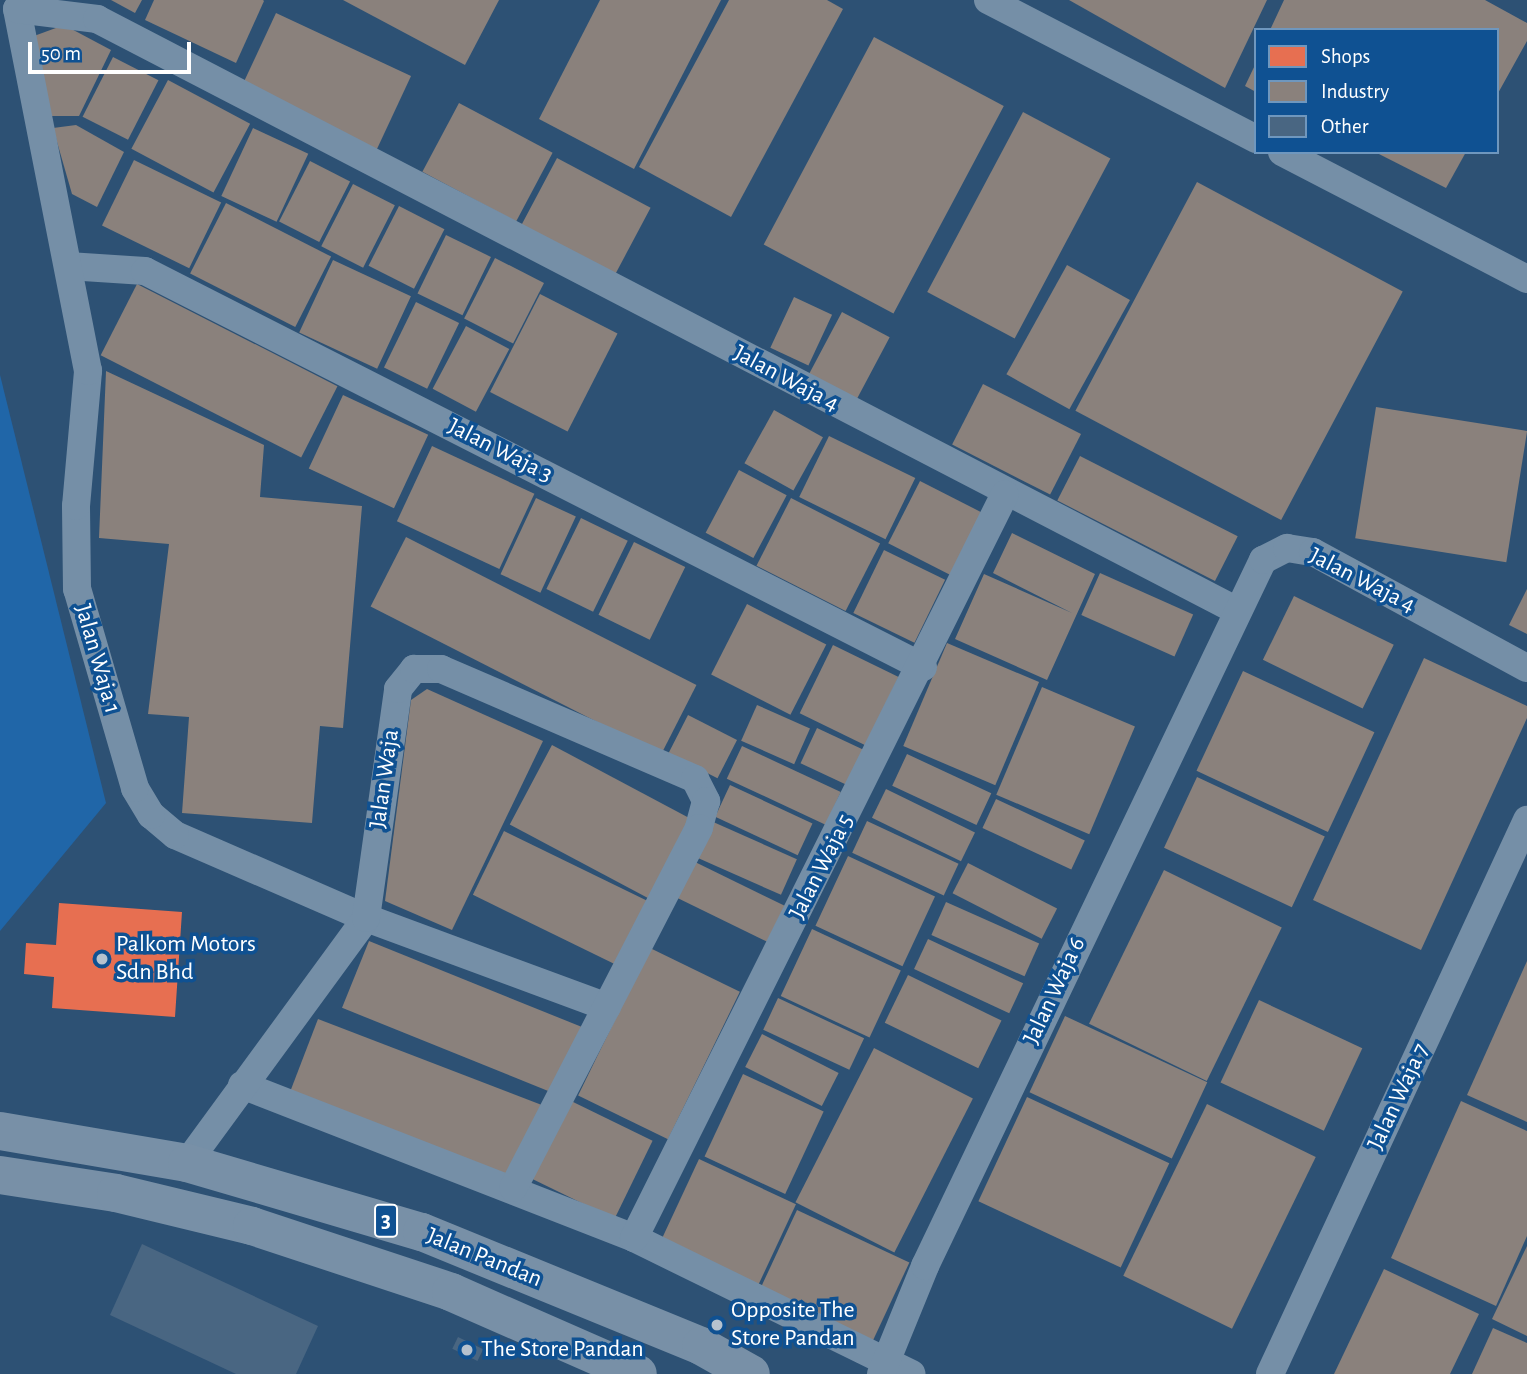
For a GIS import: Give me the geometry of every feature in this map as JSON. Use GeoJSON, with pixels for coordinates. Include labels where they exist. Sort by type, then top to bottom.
{"type":"FeatureCollection","features":[{"type":"Feature","properties":{"kind":"highway","name":"Jalan Pandan"},"geometry":{"type":"LineString","coordinates":[[0,1131],[187,1163],[422,1232],[701,1346],[751,1374]]}},
{"type":"Feature","properties":{"kind":"highway","name":"Jalan Pandan"},"geometry":{"type":"LineString","coordinates":[[0,1175],[116,1193],[253,1226],[452,1292],[638,1374]]}},
{"type":"Feature","properties":{"kind":"street"},"geometry":{"type":"LineString","coordinates":[[988,0],[1254,138]]}},
{"type":"Feature","properties":{"kind":"street","name":"Jalan Waja 1"},"geometry":{"type":"LineString","coordinates":[[17,9],[88,371],[76,506],[77,589],[135,788],[151,815],[175,835],[366,918],[607,1007]]}},
{"type":"Feature","properties":{"kind":"street","name":"Jalan Waja 4"},"geometry":{"type":"LineString","coordinates":[[17,9],[97,19],[1005,494],[1234,609],[1263,560],[1287,548],[1313,552],[1527,668]]}},
{"type":"Feature","properties":{"kind":"street"},"geometry":{"type":"LineString","coordinates":[[1286,154],[1527,279]]}},
{"type":"Feature","properties":{"kind":"street","name":"Jalan Waja 3"},"geometry":{"type":"LineString","coordinates":[[68,266],[145,271],[923,667]]}},
{"type":"Feature","properties":{"kind":"street","name":"Jalan Waja 5"},"geometry":{"type":"LineString","coordinates":[[634,1238],[923,667],[1005,494]]}},
{"type":"Feature","properties":{"kind":"street","name":"Jalan Waja 6"},"geometry":{"type":"LineString","coordinates":[[883,1368],[1234,609]]}},
{"type":"Feature","properties":{"kind":"street","name":"Jalan Waja"},"geometry":{"type":"LineString","coordinates":[[187,1163],[366,918],[398,689],[414,669],[441,669],[695,779],[706,801],[699,828],[607,1007]]}},
{"type":"Feature","properties":{"kind":"street","name":"Jalan Waja 7"},"geometry":{"type":"LineString","coordinates":[[1270,1374],[1527,820]]}},
{"type":"Feature","properties":{"kind":"street"},"geometry":{"type":"LineString","coordinates":[[513,1188],[607,1007]]}},
{"type":"Feature","properties":{"kind":"street"},"geometry":{"type":"LineString","coordinates":[[242,1086],[513,1188],[634,1238],[883,1368],[912,1374]]}},
{"type":"Feature","properties":{"kind":"shaded area"},"geometry":{"type":"Polygon","coordinates":[[[0,375],[106,803],[0,931],[0,375]]]}},
{"type":"Feature","properties":{"kind":"building: Shops","name":"Palkom Motors Sdn Bhd"},"geometry":{"type":"Polygon","coordinates":[[[59,903],[182,912],[175,1017],[52,1008],[54,977],[24,974],[26,943],[56,945],[59,903]]]}},
{"type":"Feature","properties":{"kind":"building: Industry"},"geometry":{"type":"Polygon","coordinates":[[[111,0],[142,0],[135,13],[111,0]]]}},
{"type":"Feature","properties":{"kind":"building: Industry"},"geometry":{"type":"Polygon","coordinates":[[[154,0],[264,1],[236,63],[145,20],[154,0]]]}},
{"type":"Feature","properties":{"kind":"building: Industry"},"geometry":{"type":"Polygon","coordinates":[[[343,0],[499,0],[465,65],[343,0]]]}},
{"type":"Feature","properties":{"kind":"building: Industry"},"geometry":{"type":"Polygon","coordinates":[[[600,0],[721,0],[634,169],[539,119],[600,0]]]}},
{"type":"Feature","properties":{"kind":"building: Industry"},"geometry":{"type":"Polygon","coordinates":[[[729,0],[827,0],[843,9],[731,217],[639,167],[729,0]]]}},
{"type":"Feature","properties":{"kind":"building: Industry"},"geometry":{"type":"Polygon","coordinates":[[[1069,0],[1267,0],[1225,88],[1069,0]]]}},
{"type":"Feature","properties":{"kind":"building: Industry"},"geometry":{"type":"Polygon","coordinates":[[[1284,0],[1485,0],[1527,23],[1527,41],[1499,91],[1499,28],[1271,28],[1284,0]]]}},
{"type":"Feature","properties":{"kind":"building: Industry"},"geometry":{"type":"Polygon","coordinates":[[[276,13],[411,76],[376,150],[241,87],[276,13]]]}},
{"type":"Feature","properties":{"kind":"building: Industry"},"geometry":{"type":"Polygon","coordinates":[[[64,25],[111,50],[79,116],[49,116],[34,36],[64,25]]]}},
{"type":"Feature","properties":{"kind":"building: Industry"},"geometry":{"type":"Polygon","coordinates":[[[874,37],[1004,106],[893,314],[764,244],[874,37]]]}},
{"type":"Feature","properties":{"kind":"building: Industry"},"geometry":{"type":"Polygon","coordinates":[[[113,57],[158,80],[128,140],[83,117],[113,57]]]}},
{"type":"Feature","properties":{"kind":"building: Industry"},"geometry":{"type":"Polygon","coordinates":[[[1254,67],[1254,91],[1245,86],[1254,67]]]}},
{"type":"Feature","properties":{"kind":"building: Industry"},"geometry":{"type":"Polygon","coordinates":[[[168,80],[250,124],[213,193],[131,149],[168,80]]]}},
{"type":"Feature","properties":{"kind":"building: Industry"},"geometry":{"type":"Polygon","coordinates":[[[459,103],[553,153],[516,222],[422,172],[459,103]]]}},
{"type":"Feature","properties":{"kind":"building: Industry"},"geometry":{"type":"Polygon","coordinates":[[[1023,112],[1110,158],[1015,339],[927,292],[1023,112]]]}},
{"type":"Feature","properties":{"kind":"building: Industry"},"geometry":{"type":"Polygon","coordinates":[[[76,125],[124,152],[97,207],[72,194],[53,128],[76,125]]]}},
{"type":"Feature","properties":{"kind":"building: Industry"},"geometry":{"type":"Polygon","coordinates":[[[253,128],[308,154],[277,222],[221,196],[253,128]]]}},
{"type":"Feature","properties":{"kind":"building: Industry"},"geometry":{"type":"Polygon","coordinates":[[[1379,154],[1465,154],[1446,188],[1379,154]]]}},
{"type":"Feature","properties":{"kind":"building: Industry"},"geometry":{"type":"Polygon","coordinates":[[[557,158],[651,208],[613,278],[519,229],[557,158]]]}},
{"type":"Feature","properties":{"kind":"building: Industry"},"geometry":{"type":"Polygon","coordinates":[[[134,160],[221,203],[189,268],[102,226],[134,160]]]}},
{"type":"Feature","properties":{"kind":"building: Industry"},"geometry":{"type":"Polygon","coordinates":[[[310,161],[350,181],[319,242],[279,222],[310,161]]]}},
{"type":"Feature","properties":{"kind":"building: Industry"},"geometry":{"type":"Polygon","coordinates":[[[1197,182],[1403,291],[1281,520],[1075,411],[1197,182]]]}},
{"type":"Feature","properties":{"kind":"building: Industry"},"geometry":{"type":"Polygon","coordinates":[[[353,184],[395,205],[363,268],[321,246],[353,184]]]}},
{"type":"Feature","properties":{"kind":"building: Industry"},"geometry":{"type":"Polygon","coordinates":[[[226,203],[331,257],[295,327],[190,273],[226,203]]]}},
{"type":"Feature","properties":{"kind":"building: Industry"},"geometry":{"type":"Polygon","coordinates":[[[399,206],[444,229],[414,289],[369,266],[399,206]]]}},
{"type":"Feature","properties":{"kind":"building: Industry"},"geometry":{"type":"Polygon","coordinates":[[[446,235],[491,257],[462,315],[418,293],[446,235]]]}},
{"type":"Feature","properties":{"kind":"building: Industry"},"geometry":{"type":"Polygon","coordinates":[[[495,258],[544,283],[513,344],[464,319],[495,258]]]}},
{"type":"Feature","properties":{"kind":"building: Industry"},"geometry":{"type":"Polygon","coordinates":[[[333,260],[411,296],[377,369],[299,333],[333,260]]]}},
{"type":"Feature","properties":{"kind":"building: Industry"},"geometry":{"type":"Polygon","coordinates":[[[1067,265],[1130,300],[1069,409],[1006,374],[1067,265]]]}},
{"type":"Feature","properties":{"kind":"building: Industry"},"geometry":{"type":"Polygon","coordinates":[[[137,284],[337,386],[301,457],[101,355],[137,284]]]}},
{"type":"Feature","properties":{"kind":"building: Industry"},"geometry":{"type":"Polygon","coordinates":[[[540,294],[618,333],[568,432],[490,392],[540,294]]]}},
{"type":"Feature","properties":{"kind":"building: Industry"},"geometry":{"type":"Polygon","coordinates":[[[794,297],[832,315],[808,366],[770,348],[794,297]]]}},
{"type":"Feature","properties":{"kind":"building: Industry"},"geometry":{"type":"Polygon","coordinates":[[[416,302],[459,323],[427,389],[384,368],[416,302]]]}},
{"type":"Feature","properties":{"kind":"building: Industry"},"geometry":{"type":"Polygon","coordinates":[[[842,312],[890,337],[854,404],[807,378],[842,312]]]}},
{"type":"Feature","properties":{"kind":"building: Industry"},"geometry":{"type":"Polygon","coordinates":[[[466,326],[509,349],[476,412],[433,389],[466,326]]]}},
{"type":"Feature","properties":{"kind":"building: Industry"},"geometry":{"type":"Polygon","coordinates":[[[106,371],[264,445],[260,497],[362,506],[343,728],[320,726],[312,823],[182,813],[189,717],[148,714],[169,544],[99,538],[106,371]]]}},
{"type":"Feature","properties":{"kind":"building: Industry"},"geometry":{"type":"Polygon","coordinates":[[[983,384],[1081,434],[1050,495],[952,445],[983,384]]]}},
{"type":"Feature","properties":{"kind":"building: Industry"},"geometry":{"type":"Polygon","coordinates":[[[343,395],[428,435],[394,508],[309,468],[343,395]]]}},
{"type":"Feature","properties":{"kind":"building: Industry"},"geometry":{"type":"Polygon","coordinates":[[[1376,407],[1527,431],[1506,562],[1355,538],[1376,407]]]}},
{"type":"Feature","properties":{"kind":"building: Industry"},"geometry":{"type":"Polygon","coordinates":[[[774,410],[823,437],[793,491],[744,463],[774,410]]]}},
{"type":"Feature","properties":{"kind":"building: Industry"},"geometry":{"type":"Polygon","coordinates":[[[829,436],[915,478],[885,539],[799,497],[829,436]]]}},
{"type":"Feature","properties":{"kind":"building: Industry"},"geometry":{"type":"Polygon","coordinates":[[[432,446],[534,494],[499,569],[397,521],[432,446]]]}},
{"type":"Feature","properties":{"kind":"building: Industry"},"geometry":{"type":"Polygon","coordinates":[[[1080,456],[1238,536],[1215,581],[1057,501],[1080,456]]]}},
{"type":"Feature","properties":{"kind":"building: Industry"},"geometry":{"type":"Polygon","coordinates":[[[739,470],[787,495],[753,558],[706,533],[739,470]]]}},
{"type":"Feature","properties":{"kind":"building: Industry"},"geometry":{"type":"Polygon","coordinates":[[[920,481],[984,514],[952,576],[888,543],[920,481]]]}},
{"type":"Feature","properties":{"kind":"building: Industry"},"geometry":{"type":"Polygon","coordinates":[[[536,498],[576,517],[540,593],[501,574],[536,498]]]}},
{"type":"Feature","properties":{"kind":"building: Industry"},"geometry":{"type":"Polygon","coordinates":[[[791,498],[880,543],[846,611],[756,566],[791,498]]]}},
{"type":"Feature","properties":{"kind":"building: Industry"},"geometry":{"type":"Polygon","coordinates":[[[581,518],[628,541],[593,612],[546,589],[581,518]]]}},
{"type":"Feature","properties":{"kind":"building: Industry"},"geometry":{"type":"Polygon","coordinates":[[[1012,533],[1095,574],[1047,680],[955,639],[984,574],[1072,613],[993,573],[1012,533]]]}},
{"type":"Feature","properties":{"kind":"building: Industry"},"geometry":{"type":"Polygon","coordinates":[[[406,537],[696,685],[661,754],[371,606],[406,537]]]}},
{"type":"Feature","properties":{"kind":"building: Industry"},"geometry":{"type":"Polygon","coordinates":[[[634,542],[685,567],[650,640],[598,615],[634,542]]]}},
{"type":"Feature","properties":{"kind":"building: Industry"},"geometry":{"type":"Polygon","coordinates":[[[884,550],[945,580],[914,643],[853,613],[884,550]]]}},
{"type":"Feature","properties":{"kind":"building: Industry"},"geometry":{"type":"Polygon","coordinates":[[[1100,573],[1193,614],[1174,657],[1081,615],[1100,573]]]}},
{"type":"Feature","properties":{"kind":"building: Industry"},"geometry":{"type":"Polygon","coordinates":[[[1527,589],[1527,634],[1509,625],[1527,589]]]}},
{"type":"Feature","properties":{"kind":"building: Industry"},"geometry":{"type":"Polygon","coordinates":[[[1294,596],[1394,645],[1363,708],[1263,660],[1294,596]]]}},
{"type":"Feature","properties":{"kind":"building: Industry"},"geometry":{"type":"Polygon","coordinates":[[[747,604],[826,644],[790,715],[711,674],[747,604]]]}},
{"type":"Feature","properties":{"kind":"building: Industry"},"geometry":{"type":"Polygon","coordinates":[[[947,643],[1039,682],[995,785],[903,746],[947,643]]]}},
{"type":"Feature","properties":{"kind":"building: Industry"},"geometry":{"type":"Polygon","coordinates":[[[833,645],[899,677],[865,745],[800,713],[833,645]]]}},
{"type":"Feature","properties":{"kind":"building: Industry"},"geometry":{"type":"Polygon","coordinates":[[[1424,658],[1527,706],[1527,718],[1421,950],[1313,900],[1424,658]]]}},
{"type":"Feature","properties":{"kind":"building: Industry"},"geometry":{"type":"Polygon","coordinates":[[[1243,671],[1374,732],[1328,832],[1197,771],[1243,671]]]}},
{"type":"Feature","properties":{"kind":"building: Industry"},"geometry":{"type":"Polygon","coordinates":[[[1042,687],[1135,726],[1089,834],[996,795],[1042,687]]]}},
{"type":"Feature","properties":{"kind":"building: Industry"},"geometry":{"type":"Polygon","coordinates":[[[427,689],[543,741],[452,930],[385,901],[411,700],[427,689]]]}},
{"type":"Feature","properties":{"kind":"building: Industry"},"geometry":{"type":"Polygon","coordinates":[[[757,705],[810,729],[794,764],[741,741],[757,705]]]}},
{"type":"Feature","properties":{"kind":"building: Industry"},"geometry":{"type":"Polygon","coordinates":[[[688,715],[737,740],[717,778],[668,753],[688,715]]]}},
{"type":"Feature","properties":{"kind":"building: Industry"},"geometry":{"type":"Polygon","coordinates":[[[817,728],[868,752],[851,787],[801,763],[817,728]]]}},
{"type":"Feature","properties":{"kind":"building: Industry"},"geometry":{"type":"Polygon","coordinates":[[[552,745],[691,819],[648,898],[510,824],[552,745]]]}},
{"type":"Feature","properties":{"kind":"building: Industry"},"geometry":{"type":"Polygon","coordinates":[[[742,746],[841,792],[826,825],[727,779],[742,746]]]}},
{"type":"Feature","properties":{"kind":"building: Industry"},"geometry":{"type":"Polygon","coordinates":[[[907,754],[991,793],[976,825],[892,786],[907,754]]]}},
{"type":"Feature","properties":{"kind":"building: Industry"},"geometry":{"type":"Polygon","coordinates":[[[1197,777],[1325,837],[1292,907],[1164,848],[1197,777]]]}},
{"type":"Feature","properties":{"kind":"building: Industry"},"geometry":{"type":"Polygon","coordinates":[[[730,785],[812,823],[798,855],[715,817],[730,785]]]}},
{"type":"Feature","properties":{"kind":"building: Industry"},"geometry":{"type":"Polygon","coordinates":[[[886,789],[975,832],[961,861],[872,818],[886,789]]]}},
{"type":"Feature","properties":{"kind":"building: Industry"},"geometry":{"type":"Polygon","coordinates":[[[996,799],[1085,840],[1071,869],[982,828],[996,799]]]}},
{"type":"Feature","properties":{"kind":"building: Industry"},"geometry":{"type":"Polygon","coordinates":[[[711,821],[797,859],[781,895],[695,857],[711,821]]]}},
{"type":"Feature","properties":{"kind":"building: Industry"},"geometry":{"type":"Polygon","coordinates":[[[867,821],[959,864],[944,895],[852,853],[867,821]]]}},
{"type":"Feature","properties":{"kind":"building: Industry"},"geometry":{"type":"Polygon","coordinates":[[[504,831],[649,902],[618,965],[473,895],[504,831]]]}},
{"type":"Feature","properties":{"kind":"building: Industry"},"geometry":{"type":"Polygon","coordinates":[[[848,856],[935,897],[902,966],[815,926],[848,856]]]}},
{"type":"Feature","properties":{"kind":"building: Industry"},"geometry":{"type":"Polygon","coordinates":[[[693,861],[785,906],[767,942],[675,897],[693,861]]]}},
{"type":"Feature","properties":{"kind":"building: Industry"},"geometry":{"type":"Polygon","coordinates":[[[968,863],[1057,908],[1042,939],[953,893],[968,863]]]}},
{"type":"Feature","properties":{"kind":"building: Industry"},"geometry":{"type":"Polygon","coordinates":[[[1164,870],[1282,927],[1207,1081],[1089,1024],[1164,870]]]}},
{"type":"Feature","properties":{"kind":"building: Industry"},"geometry":{"type":"Polygon","coordinates":[[[946,902],[1039,943],[1025,976],[931,935],[946,902]]]}},
{"type":"Feature","properties":{"kind":"building: Industry"},"geometry":{"type":"Polygon","coordinates":[[[812,929],[901,970],[870,1037],[781,996],[812,929]]]}},
{"type":"Feature","properties":{"kind":"building: Industry"},"geometry":{"type":"Polygon","coordinates":[[[928,939],[1023,983],[1009,1013],[914,969],[928,939]]]}},
{"type":"Feature","properties":{"kind":"building: Industry"},"geometry":{"type":"Polygon","coordinates":[[[369,941],[581,1027],[554,1094],[342,1008],[369,941]]]}},
{"type":"Feature","properties":{"kind":"building: Industry"},"geometry":{"type":"Polygon","coordinates":[[[650,948],[740,992],[668,1139],[578,1095],[650,948]]]}},
{"type":"Feature","properties":{"kind":"building: Industry"},"geometry":{"type":"Polygon","coordinates":[[[1527,961],[1527,1122],[1467,1095],[1527,961]]]}},
{"type":"Feature","properties":{"kind":"building: Industry"},"geometry":{"type":"Polygon","coordinates":[[[908,975],[1001,1021],[978,1068],[885,1023],[908,975]]]}},
{"type":"Feature","properties":{"kind":"building: Industry"},"geometry":{"type":"Polygon","coordinates":[[[778,998],[864,1038],[849,1070],[763,1030],[778,998]]]}},
{"type":"Feature","properties":{"kind":"building: Industry"},"geometry":{"type":"Polygon","coordinates":[[[1259,1000],[1362,1048],[1324,1131],[1221,1082],[1259,1000]]]}},
{"type":"Feature","properties":{"kind":"building: Industry"},"geometry":{"type":"Polygon","coordinates":[[[1065,1016],[1207,1082],[1172,1158],[1030,1092],[1065,1016]]]}},
{"type":"Feature","properties":{"kind":"building: Industry"},"geometry":{"type":"Polygon","coordinates":[[[318,1019],[548,1107],[519,1182],[289,1094],[318,1019]]]}},
{"type":"Feature","properties":{"kind":"building: Industry"},"geometry":{"type":"Polygon","coordinates":[[[762,1034],[839,1073],[822,1106],[745,1067],[762,1034]]]}},
{"type":"Feature","properties":{"kind":"building: Industry"},"geometry":{"type":"Polygon","coordinates":[[[874,1048],[973,1098],[894,1253],[795,1202],[874,1048]]]}},
{"type":"Feature","properties":{"kind":"building: Industry"},"geometry":{"type":"Polygon","coordinates":[[[743,1074],[824,1112],[785,1194],[705,1156],[743,1074]]]}},
{"type":"Feature","properties":{"kind":"building: Industry"},"geometry":{"type":"Polygon","coordinates":[[[1027,1097],[1169,1163],[1121,1268],[978,1201],[1027,1097]]]}},
{"type":"Feature","properties":{"kind":"building: Industry"},"geometry":{"type":"Polygon","coordinates":[[[569,1100],[653,1141],[614,1219],[531,1178],[569,1100]]]}},
{"type":"Feature","properties":{"kind":"building: Industry"},"geometry":{"type":"Polygon","coordinates":[[[1461,1101],[1527,1131],[1527,1236],[1496,1306],[1391,1258],[1461,1101]]]}},
{"type":"Feature","properties":{"kind":"building: Industry"},"geometry":{"type":"Polygon","coordinates":[[[1207,1104],[1316,1157],[1232,1329],[1123,1276],[1207,1104]]]}},
{"type":"Feature","properties":{"kind":"building: Industry"},"geometry":{"type":"Polygon","coordinates":[[[699,1159],[796,1204],[757,1288],[660,1242],[699,1159]]]}},
{"type":"Feature","properties":{"kind":"building: Industry"},"geometry":{"type":"Polygon","coordinates":[[[797,1210],[909,1262],[872,1343],[759,1291],[797,1210]]]}},
{"type":"Feature","properties":{"kind":"building: Industry"},"geometry":{"type":"Polygon","coordinates":[[[1527,1246],[1527,1336],[1492,1319],[1527,1246]]]}},
{"type":"Feature","properties":{"kind":"building: Industry"},"geometry":{"type":"Polygon","coordinates":[[[1384,1269],[1479,1314],[1450,1374],[1334,1374],[1384,1269]]]}},
{"type":"Feature","properties":{"kind":"building: Industry"},"geometry":{"type":"Polygon","coordinates":[[[1493,1328],[1527,1343],[1527,1374],[1472,1374],[1493,1328]]]}},
{"type":"Feature","properties":{"kind":"building: Other"},"geometry":{"type":"Polygon","coordinates":[[[142,1244],[318,1326],[296,1374],[236,1374],[110,1315],[142,1244]]]}},
{"type":"Feature","properties":{"kind":"building: Other"},"geometry":{"type":"Polygon","coordinates":[[[458,1337],[483,1349],[477,1361],[452,1349],[458,1337]]]}},
{"type":"Feature","properties":{"kind":"place","name":"Palkom Motors Sdn Bhd"},"geometry":{"type":"Point","coordinates":[102,959]}},
{"type":"Feature","properties":{"kind":"place","name":"Opposite The Store Pandan"},"geometry":{"type":"Point","coordinates":[717,1325]}},
{"type":"Feature","properties":{"kind":"place","name":"The Store Pandan"},"geometry":{"type":"Point","coordinates":[467,1350]}}]}
